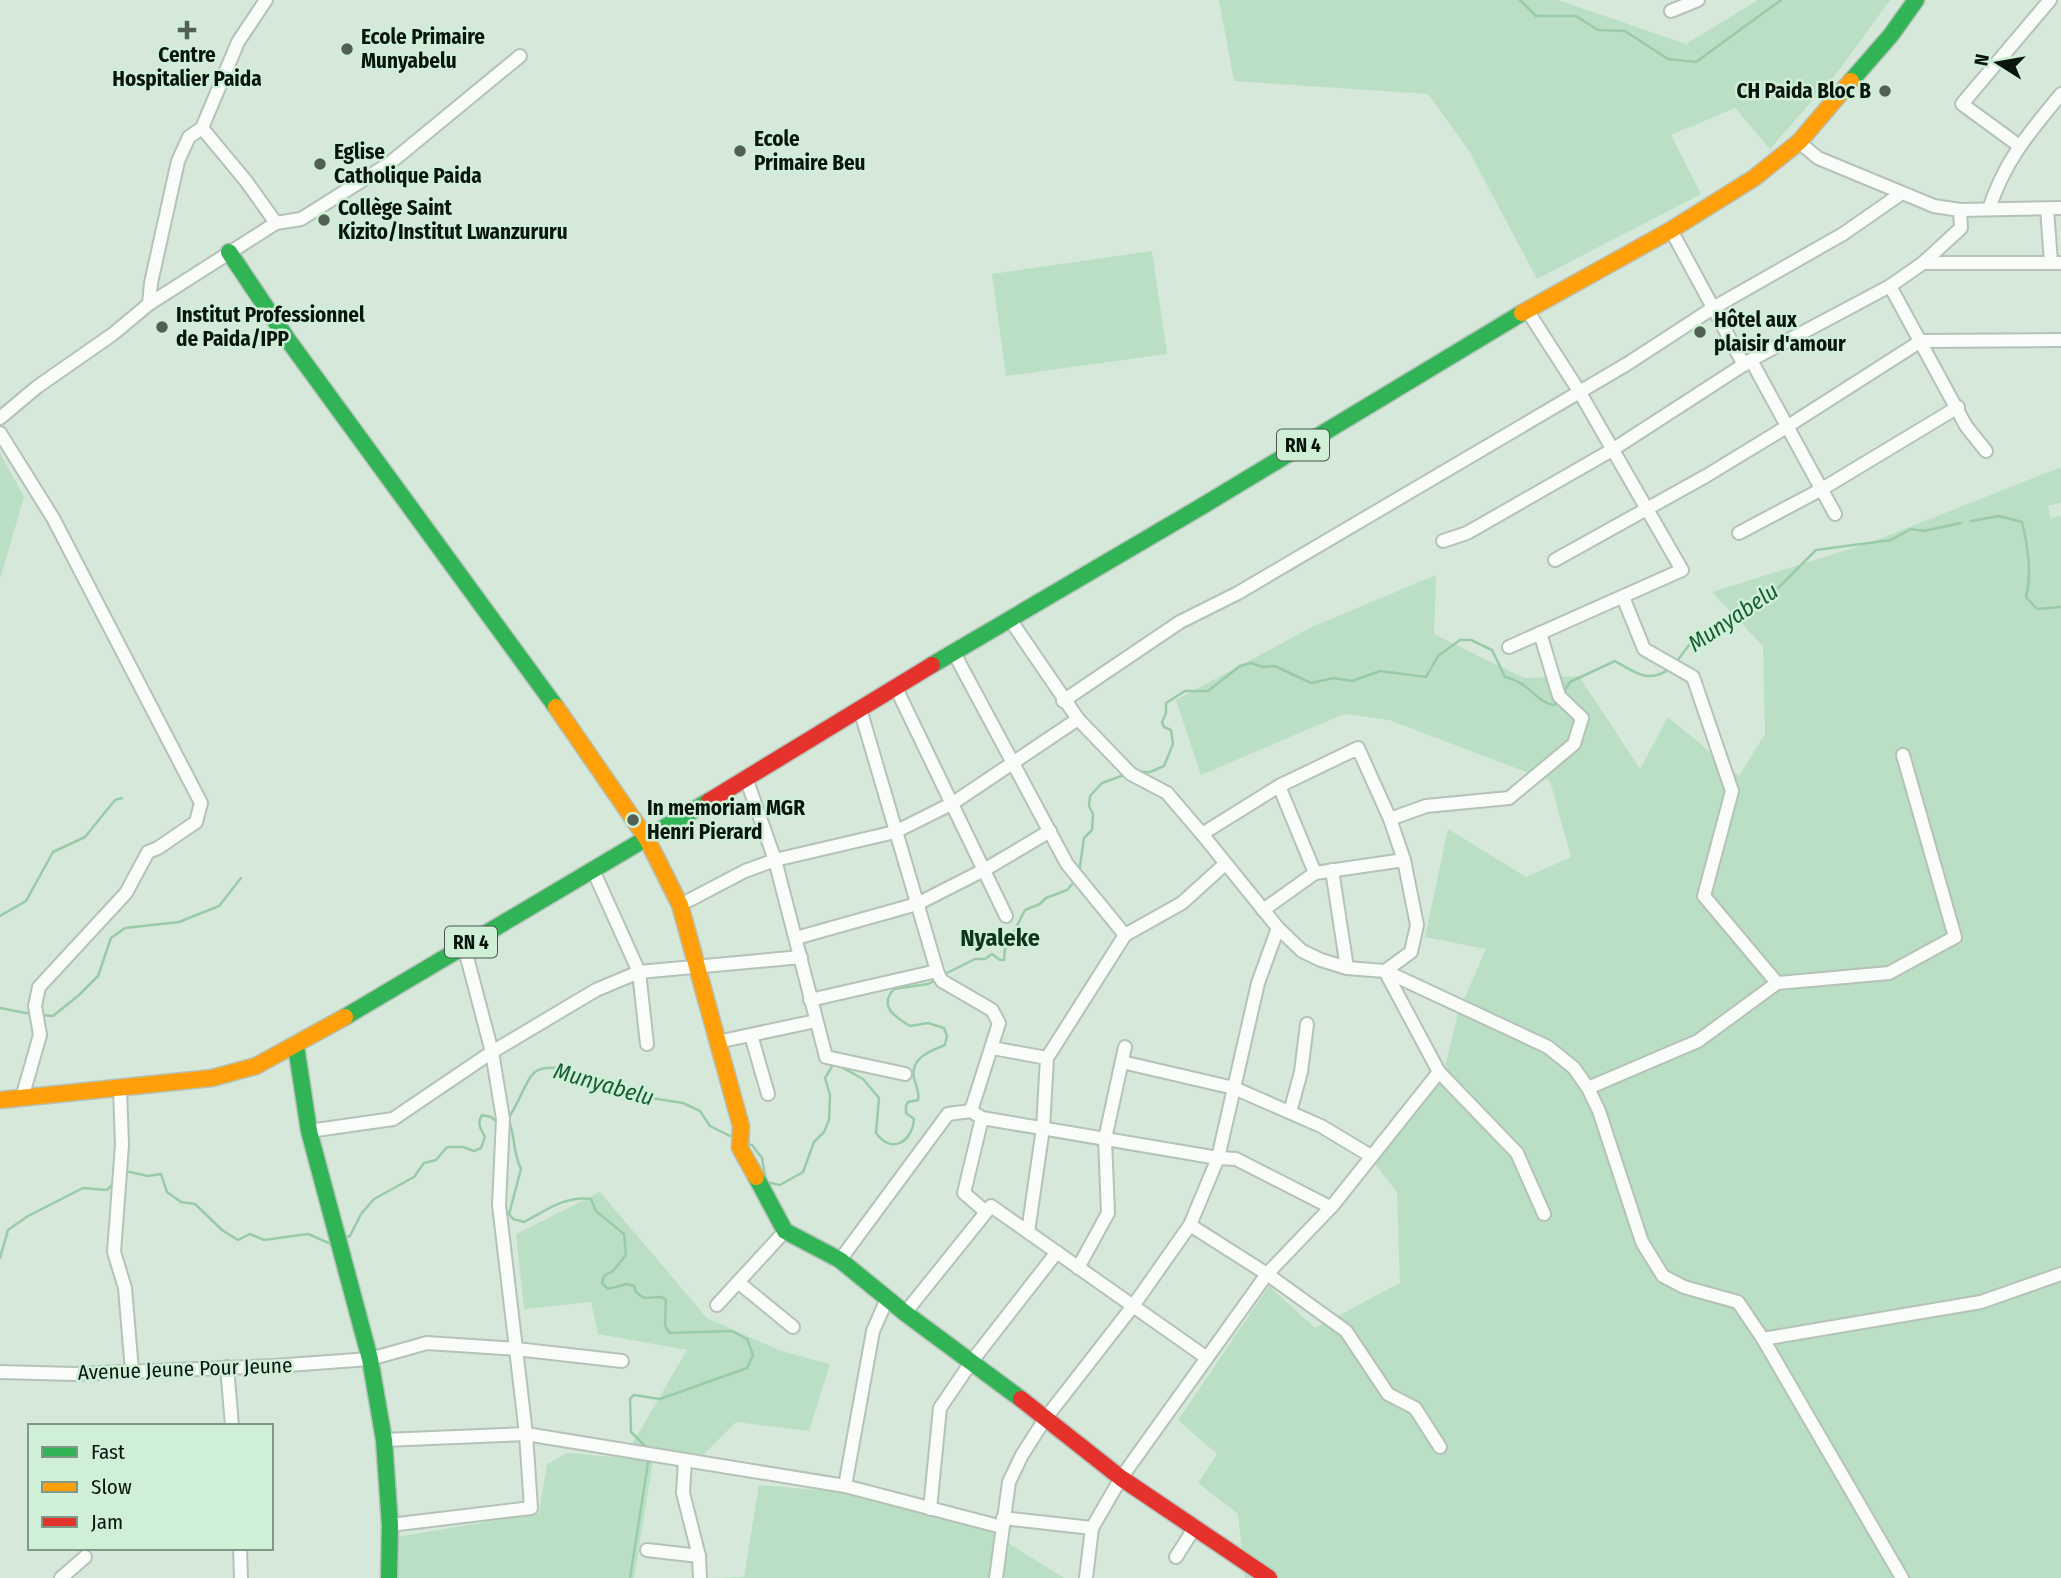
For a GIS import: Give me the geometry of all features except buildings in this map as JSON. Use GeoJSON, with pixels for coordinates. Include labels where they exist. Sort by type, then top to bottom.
{"type":"FeatureCollection","features":[{"type":"Feature","properties":{"kind":"main road","name":"RN 4"},"geometry":{"type":"LineString","coordinates":[[0,1100],[212,1079],[256,1066],[296,1046],[646,839],[1009,618],[1205,505],[1527,310],[1671,230],[1754,178],[1799,142],[1891,35],[1916,0]]}},
{"type":"Feature","properties":{"kind":"main road"},"geometry":{"type":"LineString","coordinates":[[229,252],[288,340],[570,728],[646,839],[680,905],[741,1126],[740,1142],[785,1231],[840,1260],[1121,1478],[1269,1578]]}},
{"type":"Feature","properties":{"kind":"main road"},"geometry":{"type":"LineString","coordinates":[[296,1046],[309,1130],[370,1359],[384,1440],[390,1525],[389,1578]]}},
{"type":"Feature","properties":{"kind":"street"},"geometry":{"type":"LineString","coordinates":[[149,304],[151,283],[178,161],[190,137],[202,128],[238,42],[266,0]]}},
{"type":"Feature","properties":{"kind":"street"},"geometry":{"type":"LineString","coordinates":[[1671,12],[1698,0]]}},
{"type":"Feature","properties":{"kind":"street"},"geometry":{"type":"LineString","coordinates":[[2018,145],[1962,104],[2050,0]]}},
{"type":"Feature","properties":{"kind":"street"},"geometry":{"type":"LineString","coordinates":[[0,418],[37,387],[113,334],[149,304],[276,223],[301,219],[390,163],[520,56]]}},
{"type":"Feature","properties":{"kind":"street"},"geometry":{"type":"LineString","coordinates":[[1989,209],[1999,180],[2018,145],[2061,94]]}},
{"type":"Feature","properties":{"kind":"street"},"geometry":{"type":"LineString","coordinates":[[202,128],[246,181],[276,223]]}},
{"type":"Feature","properties":{"kind":"street"},"geometry":{"type":"LineString","coordinates":[[1799,142],[1818,158],[1934,206],[1960,210],[2061,208]]}},
{"type":"Feature","properties":{"kind":"street"},"geometry":{"type":"LineString","coordinates":[[1063,701],[1180,622],[1249,587],[1627,364],[1713,308],[1843,234],[1902,193]]}},
{"type":"Feature","properties":{"kind":"street"},"geometry":{"type":"LineString","coordinates":[[1923,263],[2056,263],[2047,209]]}},
{"type":"Feature","properties":{"kind":"street"},"geometry":{"type":"LineString","coordinates":[[1443,541],[1467,533],[1612,450],[1747,362],[1890,286],[1923,263],[1961,228],[1960,210]]}},
{"type":"Feature","properties":{"kind":"street"},"geometry":{"type":"LineString","coordinates":[[1671,230],[1713,308],[1788,426],[1835,513]]}},
{"type":"Feature","properties":{"kind":"street"},"geometry":{"type":"LineString","coordinates":[[1890,286],[1966,426],[1986,451]]}},
{"type":"Feature","properties":{"kind":"street"},"geometry":{"type":"LineString","coordinates":[[1509,647],[1682,570],[1579,391],[1527,310]]}},
{"type":"Feature","properties":{"kind":"street"},"geometry":{"type":"LineString","coordinates":[[1555,560],[1648,510],[1788,426],[1921,341],[2061,340]]}},
{"type":"Feature","properties":{"kind":"street"},"geometry":{"type":"LineString","coordinates":[[1739,533],[1822,489],[1958,408]]}},
{"type":"Feature","properties":{"kind":"street"},"geometry":{"type":"LineString","coordinates":[[0,433],[53,517],[201,803],[196,822],[148,852],[126,893],[39,987],[35,1006],[40,1035],[22,1098]]}},
{"type":"Feature","properties":{"kind":"street"},"geometry":{"type":"LineString","coordinates":[[1623,597],[1644,649],[1693,677],[1732,791],[1704,896],[1777,983]]}},
{"type":"Feature","properties":{"kind":"street"},"geometry":{"type":"LineString","coordinates":[[1009,618],[1063,701],[1078,719],[1131,774],[1167,793],[1278,928],[1302,951],[1347,968],[1385,971],[1548,1047],[1574,1068],[1599,1111],[1642,1242],[1662,1276],[1684,1287],[1738,1302],[1763,1339],[1902,1578]]}},
{"type":"Feature","properties":{"kind":"street"},"geometry":{"type":"LineString","coordinates":[[1390,819],[1426,806],[1509,798],[1574,744],[1582,718],[1560,698],[1540,633]]}},
{"type":"Feature","properties":{"kind":"street"},"geometry":{"type":"LineString","coordinates":[[954,653],[1067,864],[1125,935]]}},
{"type":"Feature","properties":{"kind":"street"},"geometry":{"type":"LineString","coordinates":[[896,688],[1006,916]]}},
{"type":"Feature","properties":{"kind":"street"},"geometry":{"type":"LineString","coordinates":[[860,709],[939,975],[992,1010],[999,1023],[976,1114],[964,1193],[986,1212]]}},
{"type":"Feature","properties":{"kind":"street"},"geometry":{"type":"LineString","coordinates":[[680,905],[745,871],[775,860],[895,832],[953,803],[1078,719]]}},
{"type":"Feature","properties":{"kind":"street"},"geometry":{"type":"LineString","coordinates":[[1202,834],[1279,786],[1358,748],[1390,819],[1404,860],[1416,925],[1411,952],[1385,971]]}},
{"type":"Feature","properties":{"kind":"street"},"geometry":{"type":"LineString","coordinates":[[1588,1088],[1698,1041],[1777,983],[1889,973],[1955,937],[1903,755]]}},
{"type":"Feature","properties":{"kind":"street"},"geometry":{"type":"LineString","coordinates":[[746,778],[775,860],[826,1057],[905,1074]]}},
{"type":"Feature","properties":{"kind":"street"},"geometry":{"type":"LineString","coordinates":[[1279,786],[1315,873]]}},
{"type":"Feature","properties":{"kind":"street"},"geometry":{"type":"LineString","coordinates":[[796,938],[917,904],[984,870],[1050,831]]}},
{"type":"Feature","properties":{"kind":"street"},"geometry":{"type":"LineString","coordinates":[[1263,910],[1315,873],[1404,860]]}},
{"type":"Feature","properties":{"kind":"street"},"geometry":{"type":"LineString","coordinates":[[1028,1232],[1043,1128],[1047,1058],[1125,935],[1182,903],[1225,864]]}},
{"type":"Feature","properties":{"kind":"street"},"geometry":{"type":"LineString","coordinates":[[593,870],[639,972],[647,1044]]}},
{"type":"Feature","properties":{"kind":"street"},"geometry":{"type":"LineString","coordinates":[[1332,870],[1347,968]]}},
{"type":"Feature","properties":{"kind":"street"},"geometry":{"type":"LineString","coordinates":[[996,1578],[1009,1482],[1022,1455],[1045,1419],[1133,1306],[1190,1225],[1219,1158],[1258,983],[1278,928]]}},
{"type":"Feature","properties":{"kind":"street"},"geometry":{"type":"LineString","coordinates":[[390,1525],[531,1508],[526,1434],[499,1205],[503,1123],[492,1052],[464,946]]}},
{"type":"Feature","properties":{"kind":"street"},"geometry":{"type":"LineString","coordinates":[[309,1130],[393,1119],[492,1052],[596,990],[639,972],[801,957]]}},
{"type":"Feature","properties":{"kind":"street"},"geometry":{"type":"LineString","coordinates":[[1385,971],[1439,1072],[1517,1153],[1544,1214]]}},
{"type":"Feature","properties":{"kind":"street"},"geometry":{"type":"LineString","coordinates":[[810,1000],[939,975]]}},
{"type":"Feature","properties":{"kind":"street"},"geometry":{"type":"LineString","coordinates":[[717,1042],[816,1021]]}},
{"type":"Feature","properties":{"kind":"street"},"geometry":{"type":"LineString","coordinates":[[1290,1112],[1301,1072],[1307,1024]]}},
{"type":"Feature","properties":{"kind":"street"},"geometry":{"type":"LineString","coordinates":[[751,1035],[768,1094]]}},
{"type":"Feature","properties":{"kind":"street"},"geometry":{"type":"LineString","coordinates":[[1078,1268],[1108,1213],[1105,1139],[1125,1047]]}},
{"type":"Feature","properties":{"kind":"street"},"geometry":{"type":"LineString","coordinates":[[992,1048],[1047,1058]]}},
{"type":"Feature","properties":{"kind":"street"},"geometry":{"type":"LineString","coordinates":[[1122,1062],[1234,1088],[1321,1126],[1371,1156]]}},
{"type":"Feature","properties":{"kind":"street"},"geometry":{"type":"LineString","coordinates":[[1086,1578],[1092,1528],[1121,1478],[1267,1274],[1331,1207],[1439,1072]]}},
{"type":"Feature","properties":{"kind":"street"},"geometry":{"type":"LineString","coordinates":[[120,1088],[122,1145],[114,1252],[125,1288],[132,1371]]}},
{"type":"Feature","properties":{"kind":"street"},"geometry":{"type":"LineString","coordinates":[[840,1260],[948,1114],[976,1114],[1105,1139],[1236,1159],[1331,1207]]}},
{"type":"Feature","properties":{"kind":"street"},"geometry":{"type":"LineString","coordinates":[[905,1313],[991,1206],[1207,1358]]}},
{"type":"Feature","properties":{"kind":"street"},"geometry":{"type":"LineString","coordinates":[[1190,1225],[1267,1274],[1346,1331],[1388,1394],[1415,1408],[1440,1447]]}},
{"type":"Feature","properties":{"kind":"street"},"geometry":{"type":"LineString","coordinates":[[716,1305],[785,1231]]}},
{"type":"Feature","properties":{"kind":"street"},"geometry":{"type":"LineString","coordinates":[[930,1509],[940,1408],[972,1361],[1057,1252]]}},
{"type":"Feature","properties":{"kind":"street"},"geometry":{"type":"LineString","coordinates":[[1763,1339],[1981,1301],[2061,1274]]}},
{"type":"Feature","properties":{"kind":"street"},"geometry":{"type":"LineString","coordinates":[[738,1282],[793,1327]]}},
{"type":"Feature","properties":{"kind":"street"},"geometry":{"type":"LineString","coordinates":[[845,1486],[873,1331],[887,1299]]}},
{"type":"Feature","properties":{"kind":"street","name":"Avenue Jeune Pour Jeune"},"geometry":{"type":"LineString","coordinates":[[0,1372],[75,1374],[274,1366],[370,1359],[427,1343],[516,1349],[622,1361]]}},
{"type":"Feature","properties":{"kind":"street"},"geometry":{"type":"LineString","coordinates":[[227,1367],[232,1424]]}},
{"type":"Feature","properties":{"kind":"street"},"geometry":{"type":"LineString","coordinates":[[384,1440],[526,1434],[845,1486],[930,1509],[1002,1523],[1092,1528]]}},
{"type":"Feature","properties":{"kind":"street"},"geometry":{"type":"LineString","coordinates":[[685,1460],[683,1493],[699,1556],[700,1578]]}},
{"type":"Feature","properties":{"kind":"street"},"geometry":{"type":"LineString","coordinates":[[1176,1557],[1195,1527]]}},
{"type":"Feature","properties":{"kind":"street"},"geometry":{"type":"LineString","coordinates":[[240,1550],[241,1578]]}},
{"type":"Feature","properties":{"kind":"street"},"geometry":{"type":"LineString","coordinates":[[647,1550],[699,1556]]}},
{"type":"Feature","properties":{"kind":"street"},"geometry":{"type":"LineString","coordinates":[[61,1578],[85,1556]]}},
{"type":"Feature","properties":{"kind":"green space"},"geometry":{"type":"Polygon","coordinates":[[[1219,0],[1558,0],[1686,44],[1758,0],[1890,0],[1840,69],[1770,149],[1735,108],[1671,135],[1701,194],[1537,279],[1469,151],[1428,94],[1234,81],[1219,0]]]}},
{"type":"Feature","properties":{"kind":"green space"},"geometry":{"type":"Polygon","coordinates":[[[1152,251],[1167,354],[1006,376],[992,274],[1152,251]]]}},
{"type":"Feature","properties":{"kind":"green space"},"geometry":{"type":"Polygon","coordinates":[[[0,453],[24,497],[0,579],[0,453]]]}},
{"type":"Feature","properties":{"kind":"green space"},"geometry":{"type":"Polygon","coordinates":[[[2061,467],[2061,503],[2048,506],[2050,518],[2061,516],[2061,1578],[1245,1578],[1238,1514],[1198,1483],[1217,1454],[1178,1420],[1269,1286],[1315,1328],[1400,1283],[1397,1192],[1375,1164],[1442,1080],[1458,1013],[1486,949],[1425,937],[1448,829],[1526,877],[1571,857],[1550,781],[1389,720],[1344,714],[1201,775],[1176,700],[1314,626],[1436,575],[1434,634],[1524,678],[1579,676],[1640,769],[1668,717],[1739,776],[1765,734],[1763,646],[1712,592],[1872,542],[2061,467]]]}},
{"type":"Feature","properties":{"kind":"green space"},"geometry":{"type":"Polygon","coordinates":[[[600,1192],[707,1318],[781,1351],[830,1364],[809,1431],[736,1422],[693,1465],[653,1461],[634,1578],[397,1578],[397,1537],[539,1513],[547,1464],[568,1453],[624,1458],[687,1350],[598,1334],[591,1302],[524,1309],[516,1234],[600,1192]]]}},
{"type":"Feature","properties":{"kind":"green space"},"geometry":{"type":"Polygon","coordinates":[[[759,1485],[851,1493],[979,1525],[1064,1578],[704,1578],[744,1577],[759,1485]]]}},
{"type":"Feature","properties":{"kind":"waterway"},"geometry":{"type":"LineString","coordinates":[[1520,0],[1536,16],[1576,16],[1598,30],[1625,31],[1668,59],[1696,62],[1781,0]]}},
{"type":"Feature","properties":{"kind":"waterway","name":"Munyabelu"},"geometry":{"type":"LineString","coordinates":[[1971,521],[1999,516],[2022,522],[2029,578],[2026,597],[2037,609],[2061,607]]}},
{"type":"Feature","properties":{"kind":"waterway","name":"Munyabelu"},"geometry":{"type":"LineString","coordinates":[[1677,661],[1695,637],[1725,628],[1754,598],[1778,588],[1816,550],[1891,540],[1911,529],[1924,531],[1961,523]]}},
{"type":"Feature","properties":{"kind":"waterway","name":"Munyabelu"},"geometry":{"type":"LineString","coordinates":[[1137,772],[1150,772],[1164,766],[1173,744],[1171,730],[1164,727],[1162,722],[1166,703],[1185,691],[1208,691],[1240,666],[1251,663],[1263,667],[1275,666],[1311,683],[1333,678],[1352,681],[1380,671],[1426,677],[1438,656],[1460,640],[1471,640],[1492,650],[1505,677],[1521,683],[1549,704],[1555,705],[1557,701]]}},
{"type":"Feature","properties":{"kind":"waterway","name":"Munyabelu"},"geometry":{"type":"LineString","coordinates":[[1563,693],[1570,682],[1615,661],[1648,676],[1655,676],[1669,669]]}},
{"type":"Feature","properties":{"kind":"waterway","name":"Munyabelu"},"geometry":{"type":"LineString","coordinates":[[1079,873],[1084,838],[1092,830],[1090,796],[1102,783],[1124,775]]}},
{"type":"Feature","properties":{"kind":"waterway"},"geometry":{"type":"LineString","coordinates":[[0,916],[26,901],[53,852],[85,837],[115,800],[122,798]]}},
{"type":"Feature","properties":{"kind":"waterway"},"geometry":{"type":"LineString","coordinates":[[42,1015],[53,1016],[98,976],[111,938],[125,928],[179,922],[219,906],[241,878]]}},
{"type":"Feature","properties":{"kind":"waterway","name":"Munyabelu"},"geometry":{"type":"LineString","coordinates":[[945,974],[992,954],[1004,960],[1005,949],[1025,910],[1067,890],[1075,881]]}},
{"type":"Feature","properties":{"kind":"waterway","name":"Munyabelu"},"geometry":{"type":"LineString","coordinates":[[745,1144],[752,1145],[762,1158],[766,1182],[780,1185],[803,1172],[814,1142],[824,1132],[829,1120],[830,1095],[825,1078],[834,1063],[863,1079],[879,1098],[876,1133],[888,1143],[905,1140],[914,1119],[906,1113],[906,1106],[908,1102],[918,1100],[914,1078],[915,1065],[922,1056],[945,1045],[947,1036],[944,1028],[928,1023],[910,1026],[894,1015],[888,1006],[889,995],[894,989],[928,984],[936,980]]}},
{"type":"Feature","properties":{"kind":"waterway"},"geometry":{"type":"LineString","coordinates":[[0,1008],[31,1014]]}},
{"type":"Feature","properties":{"kind":"waterway","name":"Munyabelu"},"geometry":{"type":"LineString","coordinates":[[507,1120],[531,1076],[537,1070],[557,1068],[610,1081],[619,1093],[683,1103],[700,1111],[710,1126],[736,1139]]}},
{"type":"Feature","properties":{"kind":"waterway","name":"Munyabelu"},"geometry":{"type":"LineString","coordinates":[[344,1238],[350,1236],[361,1214],[374,1199],[414,1177],[424,1163],[436,1160],[447,1147],[463,1147],[474,1151],[481,1148],[485,1137],[480,1126],[482,1115],[491,1117],[499,1124]]}},
{"type":"Feature","properties":{"kind":"waterway"},"geometry":{"type":"LineString","coordinates":[[509,1121],[521,1169],[509,1214],[513,1219],[524,1222],[564,1202],[591,1199],[596,1211],[624,1234],[626,1255],[613,1271],[604,1276],[602,1283],[608,1289],[627,1284],[634,1286],[636,1292],[644,1298],[662,1297],[666,1300],[665,1326],[670,1333],[732,1331],[747,1339],[753,1355],[747,1368],[660,1399],[634,1395],[630,1399],[631,1432],[649,1450]]}},
{"type":"Feature","properties":{"kind":"waterway","name":"Munyabelu"},"geometry":{"type":"LineString","coordinates":[[125,1171],[148,1176],[161,1174],[167,1192],[181,1202],[195,1204],[222,1230],[238,1240],[250,1234],[264,1240],[308,1234],[331,1244]]}},
{"type":"Feature","properties":{"kind":"waterway","name":"Munyabelu"},"geometry":{"type":"LineString","coordinates":[[0,1258],[8,1230],[28,1216],[83,1188],[107,1190],[114,1183]]}},
{"type":"Feature","properties":{"kind":"waterway"},"geometry":{"type":"LineString","coordinates":[[630,1578],[649,1457]]}},
{"type":"Feature","properties":{"kind":"traffic: fast"},"geometry":{"type":"LineString","coordinates":[[1851,81],[1891,35],[1916,0]]}},
{"type":"Feature","properties":{"kind":"traffic: fast"},"geometry":{"type":"LineString","coordinates":[[229,252],[288,340],[556,707]]}},
{"type":"Feature","properties":{"kind":"traffic: fast"},"geometry":{"type":"LineString","coordinates":[[932,665],[1522,313]]}},
{"type":"Feature","properties":{"kind":"traffic: fast"},"geometry":{"type":"LineString","coordinates":[[345,1017],[709,801]]}},
{"type":"Feature","properties":{"kind":"traffic: fast"},"geometry":{"type":"LineString","coordinates":[[296,1046],[309,1131],[370,1359],[384,1440],[390,1525],[389,1578]]}},
{"type":"Feature","properties":{"kind":"traffic: fast"},"geometry":{"type":"LineString","coordinates":[[756,1177],[785,1231],[840,1260],[905,1313],[1021,1399]]}},
{"type":"Feature","properties":{"kind":"traffic: slow"},"geometry":{"type":"LineString","coordinates":[[1522,313],[1671,230],[1754,178],[1799,142],[1851,81]]}},
{"type":"Feature","properties":{"kind":"traffic: slow"},"geometry":{"type":"LineString","coordinates":[[556,707],[647,839],[680,905],[741,1126],[740,1148],[756,1177]]}},
{"type":"Feature","properties":{"kind":"traffic: slow"},"geometry":{"type":"LineString","coordinates":[[0,1100],[212,1078],[256,1066],[345,1017]]}},
{"type":"Feature","properties":{"kind":"traffic: jam"},"geometry":{"type":"LineString","coordinates":[[709,801],[932,665]]}},
{"type":"Feature","properties":{"kind":"traffic: jam"},"geometry":{"type":"LineString","coordinates":[[1021,1399],[1121,1478],[1269,1578]]}},
{"type":"Feature","properties":{"kind":"place","name":"Centre Hospitalier Paida"},"geometry":{"type":"Point","coordinates":[187,30]}},
{"type":"Feature","properties":{"kind":"place","name":"Ecole Primaire Munyabelu"},"geometry":{"type":"Point","coordinates":[347,49]}},
{"type":"Feature","properties":{"kind":"place","name":"CH Paida Bloc B"},"geometry":{"type":"Point","coordinates":[1885,91]}},
{"type":"Feature","properties":{"kind":"place","name":"Ecole Primaire Beu"},"geometry":{"type":"Point","coordinates":[740,151]}},
{"type":"Feature","properties":{"kind":"place","name":"Eglise Catholique Paida"},"geometry":{"type":"Point","coordinates":[320,164]}},
{"type":"Feature","properties":{"kind":"place","name":"Collège Saint Kizito/Institut Lwanzururu"},"geometry":{"type":"Point","coordinates":[324,220]}},
{"type":"Feature","properties":{"kind":"place","name":"Institut Professionnel de Paida/IPP"},"geometry":{"type":"Point","coordinates":[162,327]}},
{"type":"Feature","properties":{"kind":"place","name":"Hôtel aux plaisir d'amour"},"geometry":{"type":"Point","coordinates":[1700,332]}},
{"type":"Feature","properties":{"kind":"place","name":"In memoriam MGR Henri Pierard"},"geometry":{"type":"Point","coordinates":[633,820]}},
{"type":"Feature","properties":{"kind":"district","name":"Nyaleke"},"geometry":{"type":"Point","coordinates":[1000,938]}}]}
